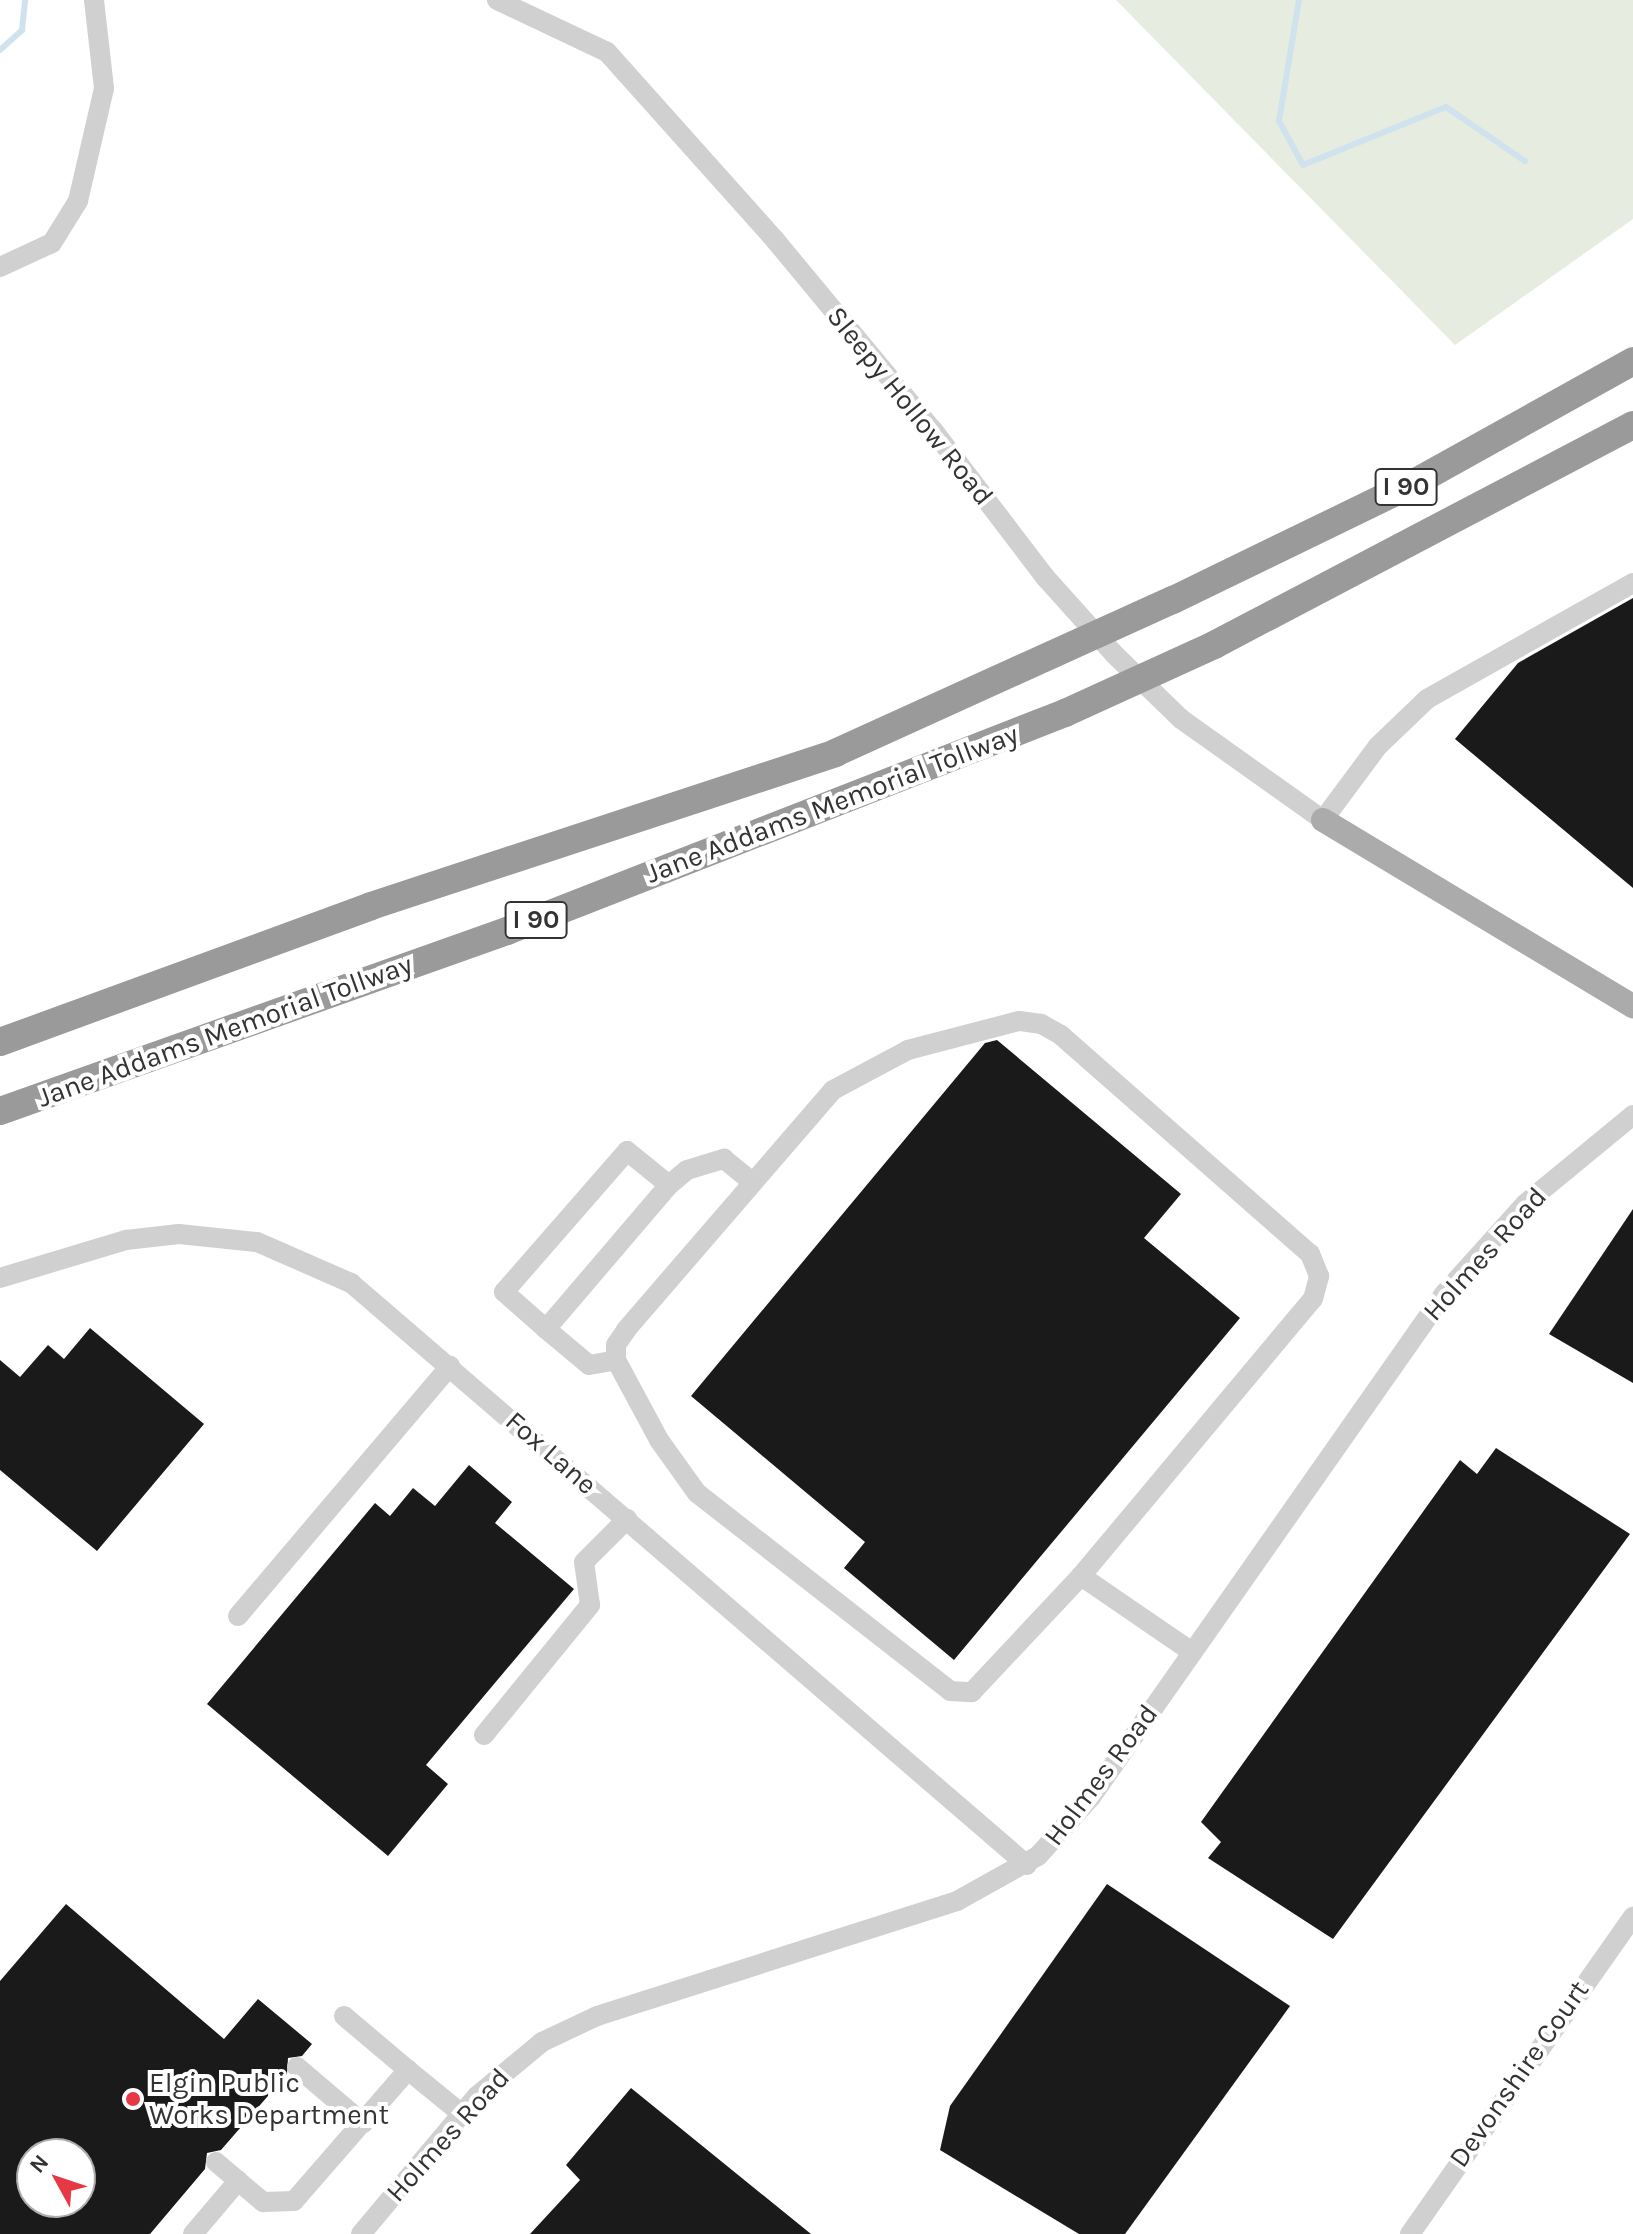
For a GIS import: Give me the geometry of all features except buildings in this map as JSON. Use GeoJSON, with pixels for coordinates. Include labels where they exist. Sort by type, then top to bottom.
{"type":"FeatureCollection","features":[{"type":"Feature","properties":{"kind":"highway","name":"Jane Addams Memorial Tollway"},"geometry":{"type":"LineString","coordinates":[[0,1042],[371,906],[835,753],[1173,600],[1414,483],[1633,361]]}},
{"type":"Feature","properties":{"kind":"highway","name":"Jane Addams Memorial Tollway"},"geometry":{"type":"LineString","coordinates":[[0,1111],[507,931],[1065,713],[1214,645],[1633,425]]}},
{"type":"Feature","properties":{"kind":"main road"},"geometry":{"type":"LineString","coordinates":[[1323,820],[1633,1006]]}},
{"type":"Feature","properties":{"kind":"street"},"geometry":{"type":"LineString","coordinates":[[0,267],[52,243],[78,201],[104,88],[94,0]]}},
{"type":"Feature","properties":{"kind":"street","name":"Sleepy Hollow Road"},"geometry":{"type":"LineString","coordinates":[[497,0],[607,52],[785,252],[933,430],[1045,577],[1114,654],[1181,719],[1323,820]]}},
{"type":"Feature","properties":{"kind":"street"},"geometry":{"type":"LineString","coordinates":[[1323,820],[1378,746],[1427,699],[1633,583]]}},
{"type":"Feature","properties":{"kind":"street"},"geometry":{"type":"LineString","coordinates":[[1019,1021],[1041,1024],[1061,1035],[1310,1254],[1319,1276],[1313,1299],[1081,1576],[972,1692],[950,1691],[697,1493],[659,1440],[616,1360],[616,1345],[627,1329],[833,1090],[865,1070],[965,1033],[1019,1021]]}},
{"type":"Feature","properties":{"kind":"street","name":"Holmes Road"},"geometry":{"type":"LineString","coordinates":[[361,2234],[462,2114],[526,2052],[571,2027],[957,1901],[1027,1865],[1071,1824],[1444,1294],[1525,1204],[1633,1115]]}},
{"type":"Feature","properties":{"kind":"street"},"geometry":{"type":"LineString","coordinates":[[616,1360],[589,1365],[504,1292],[627,1151],[669,1185]]}},
{"type":"Feature","properties":{"kind":"street"},"geometry":{"type":"LineString","coordinates":[[546,1329],[669,1185],[687,1170],[724,1159],[752,1182]]}},
{"type":"Feature","properties":{"kind":"street","name":"Fox Lane"},"geometry":{"type":"LineString","coordinates":[[0,1278],[154,1235],[257,1242],[351,1283],[1027,1865]]}},
{"type":"Feature","properties":{"kind":"street"},"geometry":{"type":"LineString","coordinates":[[238,1616],[450,1366]]}},
{"type":"Feature","properties":{"kind":"street"},"geometry":{"type":"LineString","coordinates":[[484,1735],[590,1605],[584,1562],[627,1519]]}},
{"type":"Feature","properties":{"kind":"street"},"geometry":{"type":"LineString","coordinates":[[1081,1576],[1192,1652]]}},
{"type":"Feature","properties":{"kind":"street","name":"Devonshire Court"},"geometry":{"type":"LineString","coordinates":[[1410,2234],[1633,1917]]}},
{"type":"Feature","properties":{"kind":"street"},"geometry":{"type":"LineString","coordinates":[[344,2016],[462,2114]]}},
{"type":"Feature","properties":{"kind":"street"},"geometry":{"type":"LineString","coordinates":[[297,2067],[363,2123]]}},
{"type":"Feature","properties":{"kind":"street"},"geometry":{"type":"LineString","coordinates":[[216,2162],[263,2202],[294,2201],[408,2070]]}},
{"type":"Feature","properties":{"kind":"street"},"geometry":{"type":"LineString","coordinates":[[193,2234],[238,2181]]}},
{"type":"Feature","properties":{"kind":"shaded area"},"geometry":{"type":"Polygon","coordinates":[[[1116,0],[1633,0],[1633,219],[1455,345],[1116,0]]]}},
{"type":"Feature","properties":{"kind":"waterway"},"geometry":{"type":"LineString","coordinates":[[0,50],[22,30],[25,0]]}},
{"type":"Feature","properties":{"kind":"waterway"},"geometry":{"type":"LineString","coordinates":[[1299,0],[1279,121],[1303,165],[1446,107],[1525,161]]}},
{"type":"Feature","properties":{"kind":"place","name":"Elgin Public Works Department"},"geometry":{"type":"Point","coordinates":[133,2099]}}]}
